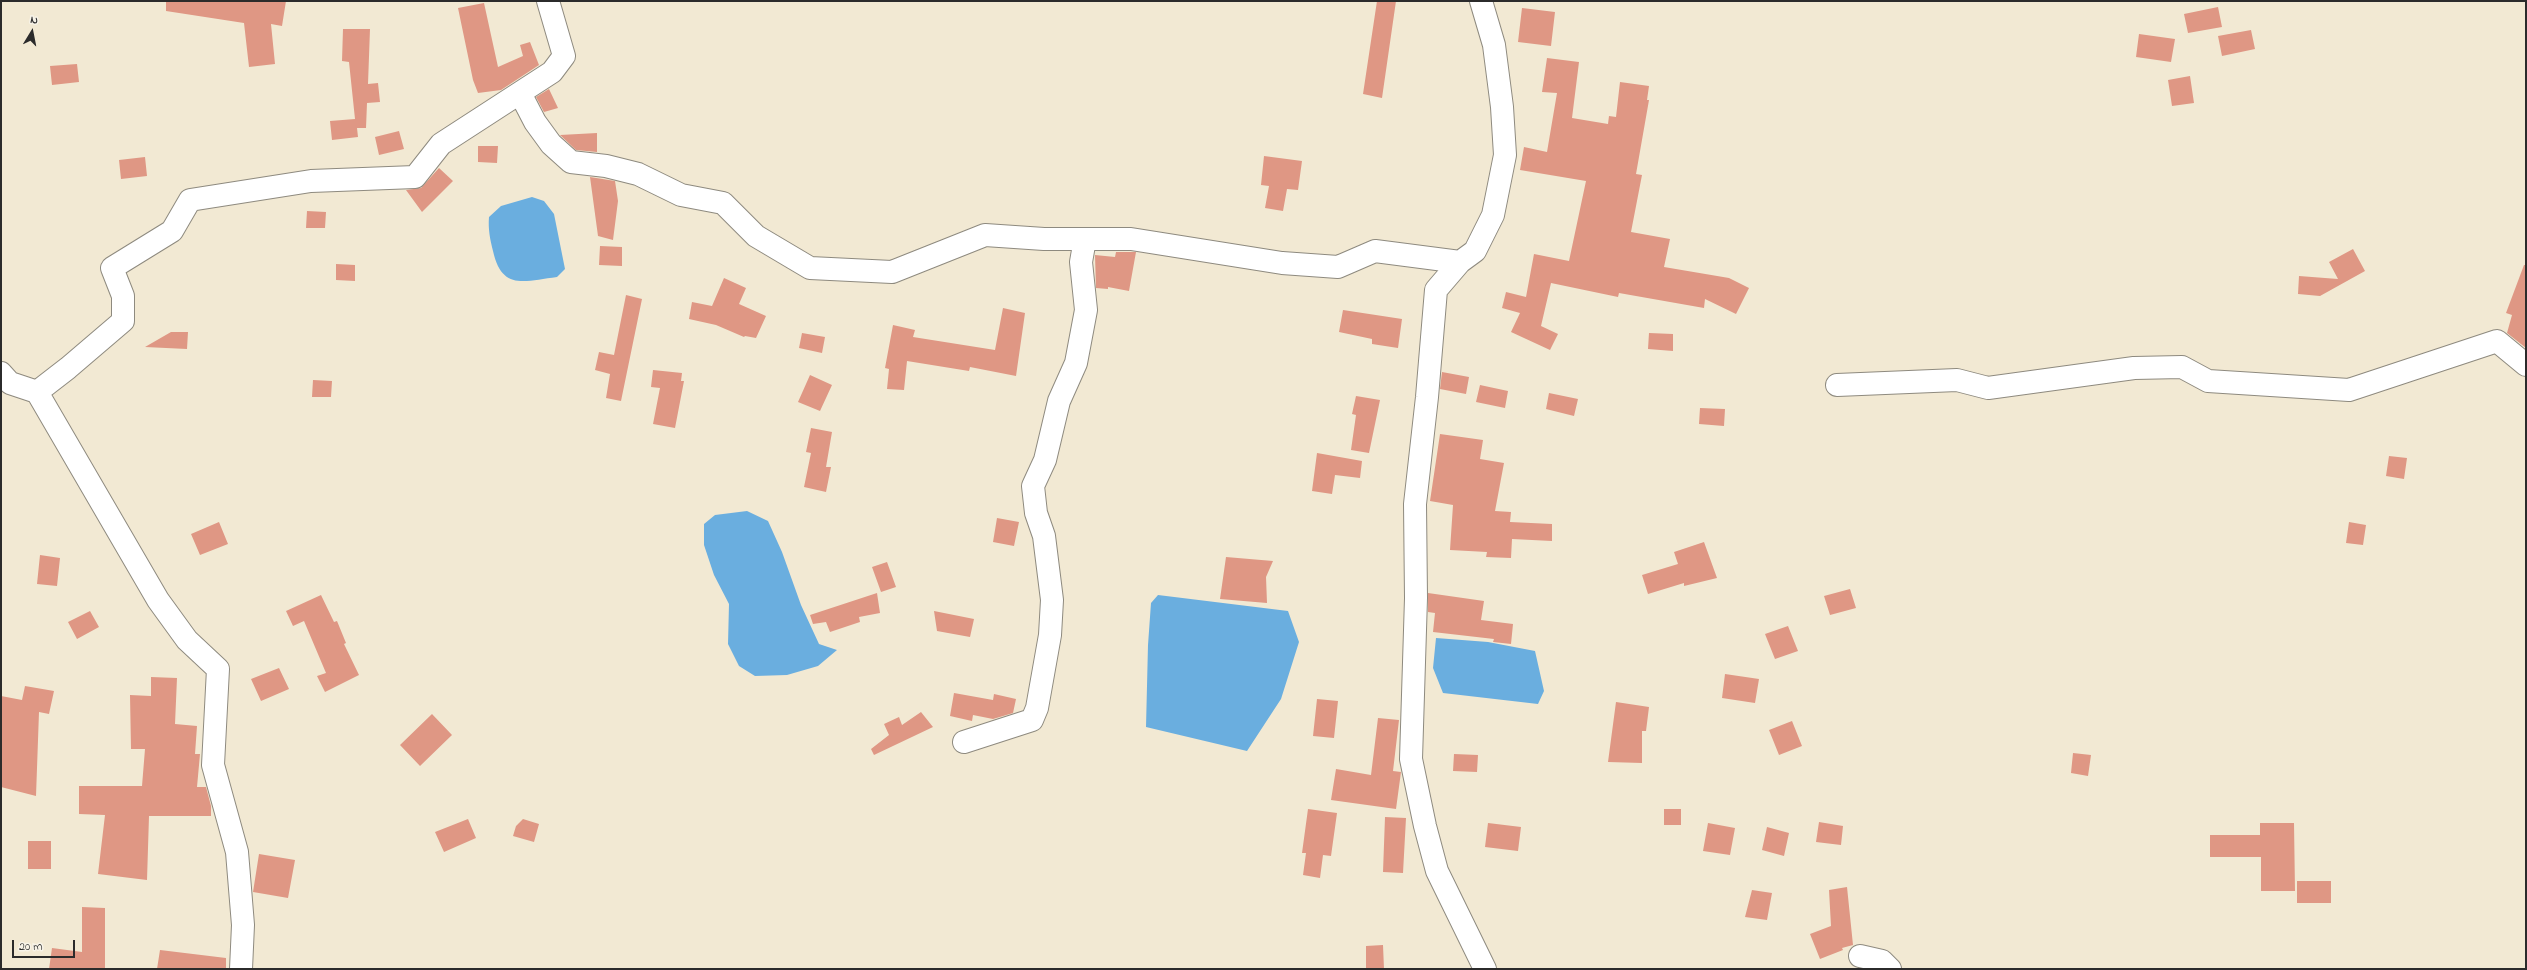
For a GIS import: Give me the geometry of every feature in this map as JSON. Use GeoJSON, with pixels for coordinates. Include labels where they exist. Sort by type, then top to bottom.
{"type":"FeatureCollection","features":[{"type":"Feature","properties":{"kind":"street"},"geometry":{"type":"LineString","coordinates":[[36,392],[68,368],[123,321],[123,296],[112,268],[172,231],[190,200],[311,181],[415,177],[441,144],[552,72],[564,56],[548,1]]}},
{"type":"Feature","properties":{"kind":"street"},"geometry":{"type":"LineString","coordinates":[[1481,1],[1494,45],[1502,107],[1504,155],[1493,215],[1475,251],[1460,262],[1436,290],[1427,397],[1415,504],[1416,598],[1411,759],[1425,826],[1437,871],[1485,969]]}},
{"type":"Feature","properties":{"kind":"street"},"geometry":{"type":"LineString","coordinates":[[520,93],[535,122],[551,144],[571,162],[606,166],[638,174],[681,195],[723,203],[756,236],[810,268],[892,272],[985,234],[1085,239],[1131,239],[1282,263],[1338,267],[1375,251],[1460,262]]}},
{"type":"Feature","properties":{"kind":"street"},"geometry":{"type":"LineString","coordinates":[[964,742],[1032,720],[1037,708],[1050,635],[1052,600],[1044,536],[1036,513],[1033,486],[1045,460],[1059,401],[1076,363],[1086,310],[1082,262],[1085,239]]}},
{"type":"Feature","properties":{"kind":"street"},"geometry":{"type":"LineString","coordinates":[[1837,385],[1957,380],[1988,388],[2134,368],[2182,367],[2208,381],[2349,390],[2497,341],[2526,365]]}},
{"type":"Feature","properties":{"kind":"street"},"geometry":{"type":"LineString","coordinates":[[4,382],[36,392],[158,600],[187,640],[218,669],[213,764],[237,852],[243,925],[240,969]]}},
{"type":"Feature","properties":{"kind":"street"},"geometry":{"type":"LineString","coordinates":[[1860,956],[1882,961],[1890,969]]}},
{"type":"Feature","properties":{"kind":"water"},"geometry":{"type":"Polygon","coordinates":[[[532,197],[544,201],[554,214],[565,269],[557,277],[525,281],[516,280],[509,278],[502,272],[497,264],[490,238],[489,217],[501,206],[532,197]]]}},
{"type":"Feature","properties":{"kind":"water"},"geometry":{"type":"Polygon","coordinates":[[[747,511],[768,521],[782,552],[801,605],[819,644],[837,650],[818,666],[787,675],[755,676],[739,666],[728,644],[729,604],[714,575],[704,545],[704,524],[715,515],[747,511]]]}},
{"type":"Feature","properties":{"kind":"water"},"geometry":{"type":"Polygon","coordinates":[[[1158,595],[1288,611],[1299,642],[1281,699],[1247,751],[1146,727],[1148,645],[1151,603],[1158,595]]]}},
{"type":"Feature","properties":{"kind":"water"},"geometry":{"type":"Polygon","coordinates":[[[1436,638],[1488,642],[1535,651],[1544,691],[1538,704],[1443,693],[1433,668],[1436,638]]]}},
{"type":"Feature","properties":{"kind":"building"},"geometry":{"type":"Polygon","coordinates":[[[166,1],[286,1],[282,26],[271,24],[275,64],[249,67],[244,23],[166,11],[166,1]]]}},
{"type":"Feature","properties":{"kind":"building"},"geometry":{"type":"Polygon","coordinates":[[[1377,1],[1396,1],[1382,98],[1363,94],[1377,1]]]}},
{"type":"Feature","properties":{"kind":"building"},"geometry":{"type":"Polygon","coordinates":[[[484,3],[498,67],[523,56],[520,45],[530,42],[539,65],[501,90],[478,93],[473,80],[458,8],[484,3]]]}},
{"type":"Feature","properties":{"kind":"building"},"geometry":{"type":"Polygon","coordinates":[[[2218,7],[2222,27],[2188,33],[2184,14],[2218,7]]]}},
{"type":"Feature","properties":{"kind":"building"},"geometry":{"type":"Polygon","coordinates":[[[1522,8],[1555,12],[1551,46],[1518,42],[1522,8]]]}},
{"type":"Feature","properties":{"kind":"building"},"geometry":{"type":"Polygon","coordinates":[[[343,29],[370,29],[368,84],[378,83],[380,102],[367,103],[366,128],[357,128],[358,137],[332,140],[330,121],[355,119],[349,62],[342,61],[343,29]]]}},
{"type":"Feature","properties":{"kind":"building"},"geometry":{"type":"Polygon","coordinates":[[[2251,30],[2255,49],[2222,56],[2218,36],[2251,30]]]}},
{"type":"Feature","properties":{"kind":"building"},"geometry":{"type":"Polygon","coordinates":[[[2139,34],[2175,39],[2171,62],[2136,57],[2139,34]]]}},
{"type":"Feature","properties":{"kind":"building"},"geometry":{"type":"Polygon","coordinates":[[[1547,58],[1579,62],[1572,118],[1608,124],[1609,116],[1616,117],[1620,82],[1649,86],[1647,100],[1649,100],[1636,174],[1642,175],[1631,232],[1670,239],[1664,267],[1729,278],[1749,288],[1736,314],[1705,299],[1704,308],[1619,293],[1618,297],[1551,283],[1541,326],[1558,334],[1550,350],[1511,332],[1520,313],[1502,308],[1506,292],[1526,297],[1534,254],[1569,261],[1586,181],[1520,170],[1524,147],[1547,152],[1557,93],[1542,92],[1547,58]]]}},
{"type":"Feature","properties":{"kind":"building"},"geometry":{"type":"Polygon","coordinates":[[[77,64],[79,82],[52,85],[50,66],[77,64]]]}},
{"type":"Feature","properties":{"kind":"building"},"geometry":{"type":"Polygon","coordinates":[[[2190,76],[2194,103],[2172,106],[2168,80],[2190,76]]]}},
{"type":"Feature","properties":{"kind":"building"},"geometry":{"type":"Polygon","coordinates":[[[549,89],[558,108],[544,112],[536,97],[549,89]]]}},
{"type":"Feature","properties":{"kind":"building"},"geometry":{"type":"Polygon","coordinates":[[[399,131],[404,149],[379,155],[375,137],[399,131]]]}},
{"type":"Feature","properties":{"kind":"building"},"geometry":{"type":"Polygon","coordinates":[[[597,133],[597,152],[576,150],[560,135],[597,133]]]}},
{"type":"Feature","properties":{"kind":"building"},"geometry":{"type":"Polygon","coordinates":[[[478,146],[498,146],[497,163],[478,162],[478,146]]]}},
{"type":"Feature","properties":{"kind":"building"},"geometry":{"type":"Polygon","coordinates":[[[1264,156],[1302,161],[1298,190],[1287,189],[1283,211],[1265,208],[1269,186],[1261,185],[1264,156]]]}},
{"type":"Feature","properties":{"kind":"building"},"geometry":{"type":"Polygon","coordinates":[[[145,157],[147,176],[121,179],[119,160],[145,157]]]}},
{"type":"Feature","properties":{"kind":"building"},"geometry":{"type":"Polygon","coordinates":[[[439,168],[453,181],[422,212],[406,190],[421,188],[439,168]]]}},
{"type":"Feature","properties":{"kind":"building"},"geometry":{"type":"Polygon","coordinates":[[[590,177],[615,181],[618,201],[613,240],[598,236],[590,177]]]}},
{"type":"Feature","properties":{"kind":"building"},"geometry":{"type":"Polygon","coordinates":[[[307,211],[326,212],[325,228],[306,228],[307,211]]]}},
{"type":"Feature","properties":{"kind":"building"},"geometry":{"type":"Polygon","coordinates":[[[600,246],[622,247],[622,266],[599,265],[600,246]]]}},
{"type":"Feature","properties":{"kind":"building"},"geometry":{"type":"Polygon","coordinates":[[[2353,249],[2365,271],[2320,296],[2298,294],[2299,276],[2338,279],[2329,262],[2353,249]]]}},
{"type":"Feature","properties":{"kind":"building"},"geometry":{"type":"Polygon","coordinates":[[[1116,252],[1136,252],[1129,291],[1108,287],[1108,289],[1096,288],[1095,255],[1115,257],[1116,252]]]}},
{"type":"Feature","properties":{"kind":"building"},"geometry":{"type":"Polygon","coordinates":[[[336,264],[355,265],[355,281],[336,280],[336,264]]]}},
{"type":"Feature","properties":{"kind":"building"},"geometry":{"type":"Polygon","coordinates":[[[2524,265],[2526,265],[2526,348],[2507,333],[2512,315],[2506,313],[2524,265]]]}},
{"type":"Feature","properties":{"kind":"building"},"geometry":{"type":"Polygon","coordinates":[[[724,278],[746,288],[739,304],[766,316],[756,338],[744,337],[716,325],[689,319],[692,302],[712,306],[724,278]]]}},
{"type":"Feature","properties":{"kind":"building"},"geometry":{"type":"Polygon","coordinates":[[[626,295],[642,299],[621,401],[606,398],[610,374],[595,370],[599,352],[614,355],[626,295]]]}},
{"type":"Feature","properties":{"kind":"building"},"geometry":{"type":"Polygon","coordinates":[[[1003,308],[1025,313],[1016,376],[970,367],[969,371],[907,361],[904,390],[887,389],[889,369],[885,368],[893,325],[915,330],[913,337],[995,350],[1003,308]]]}},
{"type":"Feature","properties":{"kind":"building"},"geometry":{"type":"Polygon","coordinates":[[[1343,310],[1402,319],[1398,348],[1372,344],[1372,339],[1339,332],[1343,310]]]}},
{"type":"Feature","properties":{"kind":"building"},"geometry":{"type":"Polygon","coordinates":[[[171,332],[188,332],[187,349],[145,347],[171,332]]]}},
{"type":"Feature","properties":{"kind":"building"},"geometry":{"type":"Polygon","coordinates":[[[802,333],[825,337],[822,353],[799,348],[802,333]]]}},
{"type":"Feature","properties":{"kind":"building"},"geometry":{"type":"Polygon","coordinates":[[[1649,333],[1673,334],[1673,351],[1648,349],[1649,333]]]}},
{"type":"Feature","properties":{"kind":"building"},"geometry":{"type":"Polygon","coordinates":[[[653,370],[682,373],[681,381],[684,381],[675,428],[653,424],[660,388],[651,387],[653,370]]]}},
{"type":"Feature","properties":{"kind":"building"},"geometry":{"type":"Polygon","coordinates":[[[1442,372],[1469,377],[1466,394],[1440,389],[1442,372]]]}},
{"type":"Feature","properties":{"kind":"building"},"geometry":{"type":"Polygon","coordinates":[[[810,375],[832,385],[820,411],[798,402],[810,375]]]}},
{"type":"Feature","properties":{"kind":"building"},"geometry":{"type":"Polygon","coordinates":[[[313,380],[332,381],[331,397],[312,397],[313,380]]]}},
{"type":"Feature","properties":{"kind":"building"},"geometry":{"type":"Polygon","coordinates":[[[1480,385],[1508,391],[1505,408],[1476,402],[1480,385]]]}},
{"type":"Feature","properties":{"kind":"building"},"geometry":{"type":"Polygon","coordinates":[[[1549,393],[1578,399],[1574,416],[1546,409],[1549,393]]]}},
{"type":"Feature","properties":{"kind":"building"},"geometry":{"type":"Polygon","coordinates":[[[1356,396],[1380,400],[1369,453],[1351,450],[1356,415],[1352,414],[1356,396]]]}},
{"type":"Feature","properties":{"kind":"building"},"geometry":{"type":"Polygon","coordinates":[[[1700,408],[1725,409],[1724,426],[1699,424],[1700,408]]]}},
{"type":"Feature","properties":{"kind":"building"},"geometry":{"type":"Polygon","coordinates":[[[811,428],[832,432],[826,467],[831,467],[826,492],[804,487],[811,453],[806,452],[811,428]]]}},
{"type":"Feature","properties":{"kind":"building"},"geometry":{"type":"Polygon","coordinates":[[[1440,434],[1483,440],[1480,459],[1504,463],[1495,511],[1511,512],[1510,522],[1552,524],[1552,541],[1512,539],[1511,558],[1486,557],[1487,552],[1450,550],[1453,505],[1430,501],[1440,434]]]}},
{"type":"Feature","properties":{"kind":"building"},"geometry":{"type":"Polygon","coordinates":[[[1317,453],[1362,461],[1360,478],[1335,475],[1332,494],[1312,491],[1317,453]]]}},
{"type":"Feature","properties":{"kind":"building"},"geometry":{"type":"Polygon","coordinates":[[[2389,456],[2407,458],[2404,479],[2386,476],[2389,456]]]}},
{"type":"Feature","properties":{"kind":"building"},"geometry":{"type":"Polygon","coordinates":[[[997,518],[1019,522],[1014,546],[993,542],[997,518]]]}},
{"type":"Feature","properties":{"kind":"building"},"geometry":{"type":"Polygon","coordinates":[[[219,522],[228,544],[200,555],[191,534],[219,522]]]}},
{"type":"Feature","properties":{"kind":"building"},"geometry":{"type":"Polygon","coordinates":[[[2349,522],[2366,525],[2363,545],[2346,543],[2349,522]]]}},
{"type":"Feature","properties":{"kind":"building"},"geometry":{"type":"Polygon","coordinates":[[[1704,542],[1717,578],[1684,586],[1684,583],[1648,594],[1642,575],[1678,564],[1674,552],[1704,542]]]}},
{"type":"Feature","properties":{"kind":"building"},"geometry":{"type":"Polygon","coordinates":[[[40,555],[60,558],[57,586],[37,584],[40,555]]]}},
{"type":"Feature","properties":{"kind":"building"},"geometry":{"type":"Polygon","coordinates":[[[1226,557],[1273,561],[1266,577],[1267,603],[1220,599],[1226,557]]]}},
{"type":"Feature","properties":{"kind":"building"},"geometry":{"type":"Polygon","coordinates":[[[887,562],[896,587],[881,592],[872,567],[887,562]]]}},
{"type":"Feature","properties":{"kind":"building"},"geometry":{"type":"Polygon","coordinates":[[[1850,589],[1856,608],[1830,615],[1824,596],[1850,589]]]}},
{"type":"Feature","properties":{"kind":"building"},"geometry":{"type":"Polygon","coordinates":[[[877,593],[880,613],[859,617],[860,622],[830,632],[826,622],[813,624],[810,615],[877,593]]]}},
{"type":"Feature","properties":{"kind":"building"},"geometry":{"type":"Polygon","coordinates":[[[1428,593],[1484,601],[1481,620],[1513,624],[1511,644],[1493,642],[1494,639],[1433,632],[1435,613],[1428,612],[1428,593]]]}},
{"type":"Feature","properties":{"kind":"building"},"geometry":{"type":"Polygon","coordinates":[[[321,595],[334,622],[337,621],[346,643],[344,644],[359,675],[325,692],[317,676],[326,673],[304,621],[293,626],[286,611],[321,595]]]}},
{"type":"Feature","properties":{"kind":"building"},"geometry":{"type":"Polygon","coordinates":[[[90,611],[99,627],[77,639],[68,622],[90,611]]]}},
{"type":"Feature","properties":{"kind":"building"},"geometry":{"type":"Polygon","coordinates":[[[934,611],[974,619],[970,637],[937,631],[934,611]]]}},
{"type":"Feature","properties":{"kind":"building"},"geometry":{"type":"Polygon","coordinates":[[[1788,626],[1798,651],[1775,659],[1765,634],[1788,626]]]}},
{"type":"Feature","properties":{"kind":"building"},"geometry":{"type":"Polygon","coordinates":[[[279,668],[289,689],[261,701],[251,679],[279,668]]]}},
{"type":"Feature","properties":{"kind":"building"},"geometry":{"type":"Polygon","coordinates":[[[1725,674],[1759,679],[1755,703],[1722,698],[1725,674]]]}},
{"type":"Feature","properties":{"kind":"building"},"geometry":{"type":"Polygon","coordinates":[[[151,677],[177,678],[175,724],[197,726],[195,754],[200,754],[197,787],[206,787],[211,806],[211,816],[149,816],[147,880],[98,874],[105,815],[79,814],[79,786],[142,786],[145,749],[131,749],[130,695],[151,696],[151,677]]]}},
{"type":"Feature","properties":{"kind":"building"},"geometry":{"type":"Polygon","coordinates":[[[25,686],[54,691],[49,714],[39,712],[36,796],[1,787],[1,696],[22,700],[25,686]]]}},
{"type":"Feature","properties":{"kind":"building"},"geometry":{"type":"Polygon","coordinates":[[[954,693],[993,700],[994,694],[1016,699],[1013,713],[993,719],[973,715],[972,721],[950,716],[954,693]]]}},
{"type":"Feature","properties":{"kind":"building"},"geometry":{"type":"Polygon","coordinates":[[[1317,699],[1338,701],[1334,738],[1313,736],[1317,699]]]}},
{"type":"Feature","properties":{"kind":"building"},"geometry":{"type":"Polygon","coordinates":[[[1616,702],[1649,707],[1646,731],[1642,731],[1642,763],[1608,762],[1616,702]]]}},
{"type":"Feature","properties":{"kind":"building"},"geometry":{"type":"Polygon","coordinates":[[[921,712],[933,727],[874,755],[871,749],[889,735],[884,724],[899,717],[902,725],[921,712]]]}},
{"type":"Feature","properties":{"kind":"building"},"geometry":{"type":"Polygon","coordinates":[[[432,714],[452,735],[420,766],[400,745],[432,714]]]}},
{"type":"Feature","properties":{"kind":"building"},"geometry":{"type":"Polygon","coordinates":[[[1378,718],[1399,720],[1393,771],[1401,772],[1396,809],[1331,800],[1336,769],[1371,775],[1378,718]]]}},
{"type":"Feature","properties":{"kind":"building"},"geometry":{"type":"Polygon","coordinates":[[[1792,721],[1802,746],[1779,755],[1769,730],[1792,721]]]}},
{"type":"Feature","properties":{"kind":"building"},"geometry":{"type":"Polygon","coordinates":[[[2073,753],[2091,755],[2088,776],[2071,773],[2073,753]]]}},
{"type":"Feature","properties":{"kind":"building"},"geometry":{"type":"Polygon","coordinates":[[[1454,754],[1478,755],[1477,772],[1453,771],[1454,754]]]}},
{"type":"Feature","properties":{"kind":"building"},"geometry":{"type":"Polygon","coordinates":[[[1308,809],[1337,813],[1331,856],[1323,855],[1320,878],[1303,875],[1306,853],[1302,853],[1308,809]]]}},
{"type":"Feature","properties":{"kind":"building"},"geometry":{"type":"Polygon","coordinates":[[[1664,809],[1681,809],[1681,825],[1664,825],[1664,809]]]}},
{"type":"Feature","properties":{"kind":"building"},"geometry":{"type":"Polygon","coordinates":[[[1385,817],[1406,818],[1403,873],[1383,872],[1385,817]]]}},
{"type":"Feature","properties":{"kind":"building"},"geometry":{"type":"Polygon","coordinates":[[[468,819],[476,838],[444,852],[435,832],[468,819]]]}},
{"type":"Feature","properties":{"kind":"building"},"geometry":{"type":"Polygon","coordinates":[[[523,819],[539,824],[534,842],[513,836],[516,826],[523,819]]]}},
{"type":"Feature","properties":{"kind":"building"},"geometry":{"type":"Polygon","coordinates":[[[1819,822],[1843,826],[1841,845],[1816,842],[1819,822]]]}},
{"type":"Feature","properties":{"kind":"building"},"geometry":{"type":"Polygon","coordinates":[[[1488,823],[1521,827],[1518,851],[1485,847],[1488,823]]]}},
{"type":"Feature","properties":{"kind":"building"},"geometry":{"type":"Polygon","coordinates":[[[1708,823],[1735,828],[1730,855],[1703,851],[1708,823]]]}},
{"type":"Feature","properties":{"kind":"building"},"geometry":{"type":"Polygon","coordinates":[[[2260,823],[2294,823],[2295,891],[2261,891],[2261,857],[2210,857],[2210,835],[2260,835],[2260,823]]]}},
{"type":"Feature","properties":{"kind":"building"},"geometry":{"type":"Polygon","coordinates":[[[1767,827],[1789,833],[1784,856],[1762,850],[1767,827]]]}},
{"type":"Feature","properties":{"kind":"building"},"geometry":{"type":"Polygon","coordinates":[[[28,841],[51,841],[51,869],[28,869],[28,841]]]}},
{"type":"Feature","properties":{"kind":"building"},"geometry":{"type":"Polygon","coordinates":[[[259,854],[295,860],[288,898],[253,892],[259,854]]]}},
{"type":"Feature","properties":{"kind":"building"},"geometry":{"type":"Polygon","coordinates":[[[2297,881],[2331,881],[2331,903],[2297,903],[2297,881]]]}},
{"type":"Feature","properties":{"kind":"building"},"geometry":{"type":"Polygon","coordinates":[[[1847,887],[1853,945],[1842,948],[1843,950],[1820,959],[1810,934],[1831,926],[1829,890],[1847,887]]]}},
{"type":"Feature","properties":{"kind":"building"},"geometry":{"type":"Polygon","coordinates":[[[1752,890],[1772,893],[1767,920],[1745,917],[1752,890]]]}},
{"type":"Feature","properties":{"kind":"building"},"geometry":{"type":"Polygon","coordinates":[[[82,907],[105,908],[105,969],[49,969],[52,948],[82,952],[82,907]]]}},
{"type":"Feature","properties":{"kind":"building"},"geometry":{"type":"Polygon","coordinates":[[[1383,945],[1384,969],[1366,969],[1366,946],[1383,945]]]}},
{"type":"Feature","properties":{"kind":"building"},"geometry":{"type":"Polygon","coordinates":[[[160,950],[226,958],[226,969],[157,969],[160,950]]]}}]}
